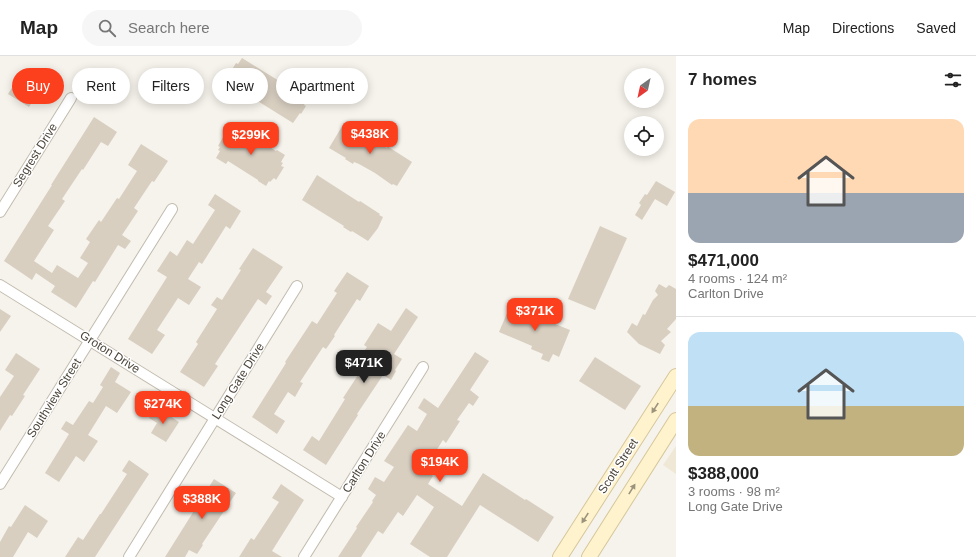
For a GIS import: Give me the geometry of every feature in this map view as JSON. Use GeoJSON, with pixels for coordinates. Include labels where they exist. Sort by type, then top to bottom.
{"type":"FeatureCollection","features":[{"type":"Feature","properties":{"kind":"main road","name":"Scott Street"},"geometry":{"type":"LineString","coordinates":[[560,557],[676,376]]}},
{"type":"Feature","properties":{"kind":"main road","name":"Scott Street"},"geometry":{"type":"LineString","coordinates":[[589,557],[676,420]]}},
{"type":"Feature","properties":{"kind":"street","name":"Segrest Drive"},"geometry":{"type":"LineString","coordinates":[[0,212],[71,98]]}},
{"type":"Feature","properties":{"kind":"street","name":"Southview Street"},"geometry":{"type":"LineString","coordinates":[[0,484],[172,209]]}},
{"type":"Feature","properties":{"kind":"street","name":"Groton Drive"},"geometry":{"type":"LineString","coordinates":[[0,285],[342,497]]}},
{"type":"Feature","properties":{"kind":"street","name":"Long Gate Drive"},"geometry":{"type":"LineString","coordinates":[[129,557],[297,286]]}},
{"type":"Feature","properties":{"kind":"street","name":"Carlton Drive"},"geometry":{"type":"LineString","coordinates":[[304,557],[423,367]]}},
{"type":"Feature","properties":{"kind":"shaded area"},"geometry":{"type":"Polygon","coordinates":[[[676,446],[676,474],[663,465],[676,446]]]}},
{"type":"Feature","properties":{"kind":"building"},"geometry":{"type":"Polygon","coordinates":[[[242,58],[258,68],[233,68],[236,63],[238,64],[242,58]]]}},
{"type":"Feature","properties":{"kind":"building"},"geometry":{"type":"Polygon","coordinates":[[[268,74],[276,79],[276,104],[305,104],[306,106],[293,123],[262,104],[268,104],[268,74]]]}},
{"type":"Feature","properties":{"kind":"building"},"geometry":{"type":"Polygon","coordinates":[[[12,88],[12,96],[8,94],[12,88]]]}},
{"type":"Feature","properties":{"kind":"building"},"geometry":{"type":"Polygon","coordinates":[[[24,104],[31,104],[29,107],[24,104]]]}},
{"type":"Feature","properties":{"kind":"building"},"geometry":{"type":"Polygon","coordinates":[[[94,117],[117,132],[108,146],[101,142],[62,199],[65,201],[48,226],[54,230],[34,261],[52,273],[57,265],[78,278],[88,263],[80,258],[90,242],[86,239],[99,220],[101,222],[117,198],[119,199],[137,171],[128,165],[141,144],[168,161],[154,182],[152,181],[134,208],[138,211],[122,235],[131,241],[125,249],[118,245],[95,282],[93,281],[76,308],[51,292],[55,286],[36,273],[32,280],[4,261],[94,117]]]}},
{"type":"Feature","properties":{"kind":"building"},"geometry":{"type":"Polygon","coordinates":[[[344,123],[387,148],[387,146],[412,162],[397,186],[392,185],[359,164],[354,162],[353,164],[329,148],[344,123]]]}},
{"type":"Feature","properties":{"kind":"building"},"geometry":{"type":"Polygon","coordinates":[[[236,125],[245,131],[244,133],[264,146],[265,144],[285,155],[281,162],[283,163],[281,166],[284,167],[276,180],[274,178],[270,182],[269,181],[266,186],[228,161],[226,164],[216,158],[220,151],[218,150],[220,147],[218,146],[226,132],[229,134],[230,131],[232,132],[236,125]]]}},
{"type":"Feature","properties":{"kind":"building"},"geometry":{"type":"Polygon","coordinates":[[[317,175],[383,217],[378,228],[368,241],[352,231],[351,232],[302,200],[317,175]]]}},
{"type":"Feature","properties":{"kind":"building"},"geometry":{"type":"Polygon","coordinates":[[[656,181],[675,192],[667,206],[655,199],[642,220],[635,215],[641,205],[639,203],[645,194],[647,195],[656,181]]]}},
{"type":"Feature","properties":{"kind":"building"},"geometry":{"type":"Polygon","coordinates":[[[215,194],[241,211],[230,229],[226,226],[202,264],[199,262],[188,279],[201,287],[189,305],[178,298],[157,330],[165,335],[152,354],[128,339],[167,277],[157,271],[170,251],[177,256],[187,240],[193,244],[215,210],[208,205],[215,194]]]}},
{"type":"Feature","properties":{"kind":"building"},"geometry":{"type":"Polygon","coordinates":[[[600,226],[627,238],[595,310],[568,299],[600,226]]]}},
{"type":"Feature","properties":{"kind":"building"},"geometry":{"type":"Polygon","coordinates":[[[253,248],[283,267],[266,292],[272,296],[266,305],[258,299],[215,364],[218,366],[204,387],[180,372],[198,344],[196,342],[217,309],[211,305],[217,297],[222,300],[241,270],[239,269],[253,248]]]}},
{"type":"Feature","properties":{"kind":"building"},"geometry":{"type":"Polygon","coordinates":[[[347,272],[369,286],[360,301],[357,299],[326,349],[323,347],[300,382],[303,383],[295,397],[288,392],[274,414],[285,421],[277,434],[252,417],[312,321],[317,324],[337,293],[334,291],[347,272]]]}},
{"type":"Feature","properties":{"kind":"building"},"geometry":{"type":"Polygon","coordinates":[[[659,284],[666,288],[669,285],[676,289],[676,319],[667,329],[671,332],[661,341],[665,345],[660,354],[639,344],[627,332],[632,323],[637,326],[643,314],[645,315],[653,300],[658,295],[655,291],[659,284]]]}},
{"type":"Feature","properties":{"kind":"building"},"geometry":{"type":"Polygon","coordinates":[[[519,302],[528,306],[525,312],[570,330],[559,357],[553,354],[549,362],[541,359],[543,354],[531,349],[532,346],[499,332],[510,306],[516,309],[519,302]]]}},
{"type":"Feature","properties":{"kind":"building"},"geometry":{"type":"Polygon","coordinates":[[[406,308],[418,317],[394,354],[402,359],[395,370],[396,371],[391,380],[383,375],[326,465],[303,450],[312,436],[319,441],[345,399],[343,398],[362,369],[355,364],[367,347],[364,345],[378,323],[391,331],[406,308]]]}},
{"type":"Feature","properties":{"kind":"building"},"geometry":{"type":"Polygon","coordinates":[[[0,309],[11,316],[0,332],[0,309]]]}},
{"type":"Feature","properties":{"kind":"building"},"geometry":{"type":"Polygon","coordinates":[[[475,352],[489,361],[470,390],[479,397],[473,406],[469,403],[457,420],[460,421],[446,443],[443,440],[424,470],[433,476],[428,484],[462,506],[483,473],[554,517],[538,542],[480,505],[447,557],[430,557],[410,544],[434,507],[417,495],[403,516],[398,512],[383,534],[378,531],[361,557],[338,557],[373,502],[372,501],[376,495],[368,489],[375,477],[384,482],[394,467],[384,461],[408,425],[417,431],[427,414],[418,408],[424,398],[438,408],[475,352]]]}},
{"type":"Feature","properties":{"kind":"building"},"geometry":{"type":"Polygon","coordinates":[[[16,353],[40,369],[23,395],[25,396],[0,431],[0,397],[14,376],[5,370],[16,353]]]}},
{"type":"Feature","properties":{"kind":"building"},"geometry":{"type":"Polygon","coordinates":[[[595,357],[641,386],[625,410],[579,381],[595,357]]]}},
{"type":"Feature","properties":{"kind":"building"},"geometry":{"type":"Polygon","coordinates":[[[111,367],[120,373],[115,382],[131,392],[117,413],[106,406],[88,435],[98,441],[84,462],[76,456],[59,482],[45,473],[69,434],[61,429],[66,421],[73,425],[89,401],[93,403],[103,387],[100,385],[111,367]]]}},
{"type":"Feature","properties":{"kind":"building"},"geometry":{"type":"Polygon","coordinates":[[[156,407],[179,422],[166,442],[151,433],[157,423],[149,418],[156,407]]]}},
{"type":"Feature","properties":{"kind":"building"},"geometry":{"type":"Polygon","coordinates":[[[129,460],[149,474],[95,557],[65,557],[78,537],[83,540],[101,514],[127,474],[122,471],[129,460]]]}},
{"type":"Feature","properties":{"kind":"building"},"geometry":{"type":"Polygon","coordinates":[[[214,479],[236,493],[197,554],[189,550],[185,557],[165,557],[214,479]]]}},
{"type":"Feature","properties":{"kind":"building"},"geometry":{"type":"Polygon","coordinates":[[[281,484],[304,500],[272,551],[282,557],[239,557],[251,538],[254,540],[279,502],[272,498],[281,484]]]}},
{"type":"Feature","properties":{"kind":"building"},"geometry":{"type":"Polygon","coordinates":[[[25,505],[48,521],[37,538],[28,532],[13,557],[0,557],[0,542],[9,526],[11,527],[25,505]]]}}]}
